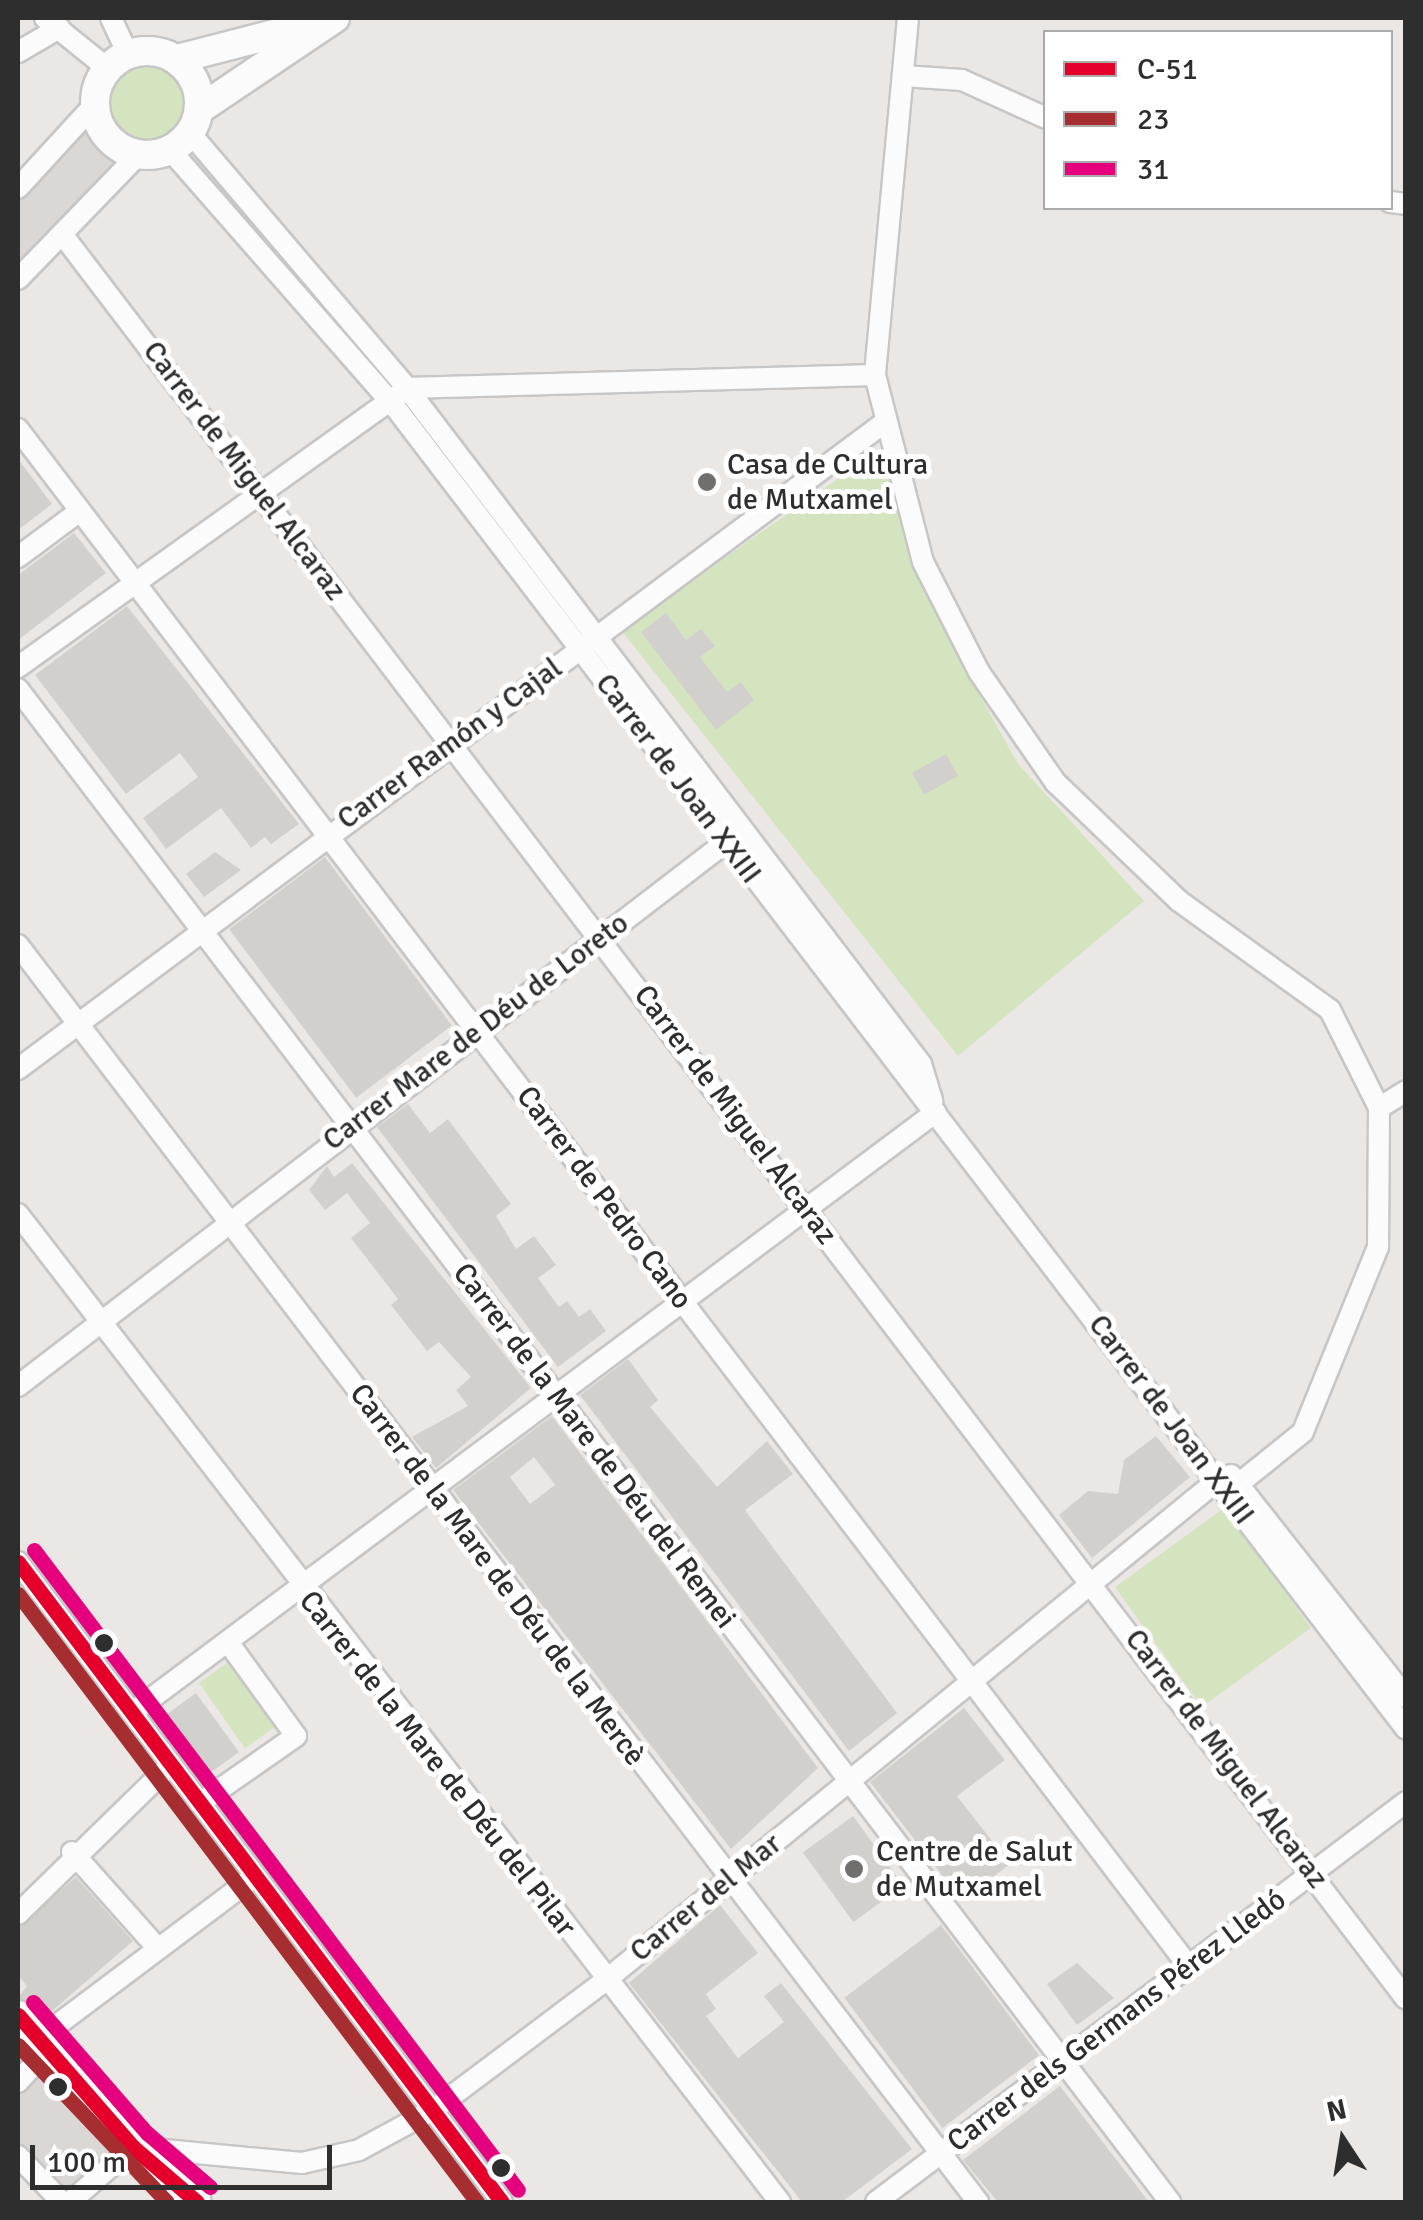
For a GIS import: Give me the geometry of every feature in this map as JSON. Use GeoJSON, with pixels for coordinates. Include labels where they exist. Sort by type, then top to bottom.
{"type":"FeatureCollection","features":[{"type":"Feature","properties":{"kind":"street"},"geometry":{"type":"LineString","coordinates":[[18,188],[94,104],[118,61],[111,18]]}},
{"type":"Feature","properties":{"kind":"street"},"geometry":{"type":"LineString","coordinates":[[18,52],[52,23],[118,61],[177,59],[332,18]]}},
{"type":"Feature","properties":{"kind":"street"},"geometry":{"type":"LineString","coordinates":[[18,279],[138,156],[187,131],[332,18]]}},
{"type":"Feature","properties":{"kind":"street"},"geometry":{"type":"LineString","coordinates":[[908,18],[874,376],[923,562],[979,672],[1056,783],[1179,901],[1330,1010],[1379,1108],[1385,1212],[1303,1432],[1241,1482],[1218,1480]]}},
{"type":"Feature","properties":{"kind":"street"},"geometry":{"type":"LineString","coordinates":[[177,59],[187,131]]}},
{"type":"Feature","properties":{"kind":"street"},"geometry":{"type":"LineString","coordinates":[[904,76],[962,80],[1043,117]]}},
{"type":"Feature","properties":{"kind":"street"},"geometry":{"type":"LineString","coordinates":[[94,104],[108,137],[138,156]]}},
{"type":"Feature","properties":{"kind":"street","name":"Carrer de Joan XXIII"},"geometry":{"type":"LineString","coordinates":[[187,131],[407,388],[726,842],[1406,1728]]}},
{"type":"Feature","properties":{"kind":"street","name":"Carrer de Joan XXIII"},"geometry":{"type":"LineString","coordinates":[[187,131],[391,402],[588,642],[921,1064],[936,1112]]}},
{"type":"Feature","properties":{"kind":"street","name":"Carrer de Miguel Alcaraz"},"geometry":{"type":"LineString","coordinates":[[62,234],[1406,1999]]}},
{"type":"Feature","properties":{"kind":"street"},"geometry":{"type":"LineString","coordinates":[[18,667],[259,490],[407,388],[874,376]]}},
{"type":"Feature","properties":{"kind":"street","name":"Carrer Ramón y Cajal"},"geometry":{"type":"LineString","coordinates":[[18,1069],[76,1021],[885,422]]}},
{"type":"Feature","properties":{"kind":"street","name":"Carrer de Pedro Cano"},"geometry":{"type":"LineString","coordinates":[[19,433],[1190,1968]]}},
{"type":"Feature","properties":{"kind":"street"},"geometry":{"type":"LineString","coordinates":[[18,557],[80,510]]}},
{"type":"Feature","properties":{"kind":"street","name":"Carrer de la Mare de Déu del Remei"},"geometry":{"type":"LineString","coordinates":[[18,689],[1170,2202]]}},
{"type":"Feature","properties":{"kind":"street","name":"Carrer Mare de Déu de Loreto"},"geometry":{"type":"LineString","coordinates":[[18,1386],[726,842]]}},
{"type":"Feature","properties":{"kind":"street","name":"Carrer de la Mare de Déu de la Mercè"},"geometry":{"type":"LineString","coordinates":[[18,946],[978,2202]]}},
{"type":"Feature","properties":{"kind":"street"},"geometry":{"type":"LineString","coordinates":[[1379,1108],[1406,1091]]}},
{"type":"Feature","properties":{"kind":"street"},"geometry":{"type":"LineString","coordinates":[[133,1712],[435,1493],[936,1112]]}},
{"type":"Feature","properties":{"kind":"street"},"geometry":{"type":"LineString","coordinates":[[1385,1212],[1406,1223]]}},
{"type":"Feature","properties":{"kind":"street","name":"Carrer de la Mare de Déu del Pilar"},"geometry":{"type":"LineString","coordinates":[[18,1214],[300,1588],[780,2202]]}},
{"type":"Feature","properties":{"kind":"street","name":"Carrer de Joan XXIII"},"geometry":{"type":"LineString","coordinates":[[1193,1448],[1241,1482],[1406,1697]]}},
{"type":"Feature","properties":{"kind":"street","name":"Carrer del Mar"},"geometry":{"type":"LineString","coordinates":[[133,2148],[302,2164],[358,2150],[432,2110],[606,1980],[1218,1480]]}},
{"type":"Feature","properties":{"kind":"street"},"geometry":{"type":"LineString","coordinates":[[18,1562],[502,2202]]}},
{"type":"Feature","properties":{"kind":"street"},"geometry":{"type":"LineString","coordinates":[[200,1803],[296,1736],[228,1642]]}},
{"type":"Feature","properties":{"kind":"street"},"geometry":{"type":"LineString","coordinates":[[18,1914],[72,1852],[171,1764]]}},
{"type":"Feature","properties":{"kind":"street","name":"Carrer dels Germans Pérez Lledó"},"geometry":{"type":"LineString","coordinates":[[876,2202],[1406,1802]]}},
{"type":"Feature","properties":{"kind":"street"},"geometry":{"type":"LineString","coordinates":[[72,1852],[155,1945]]}},
{"type":"Feature","properties":{"kind":"street"},"geometry":{"type":"LineString","coordinates":[[18,2082],[41,2046],[155,1945],[254,1877]]}},
{"type":"Feature","properties":{"kind":"street"},"geometry":{"type":"LineString","coordinates":[[18,2015],[133,2148],[197,2202]]}},
{"type":"Feature","properties":{"kind":"street"},"geometry":{"type":"LineString","coordinates":[[18,2156],[66,2202],[133,2148]]}},
{"type":"Feature","properties":{"kind":"green space"},"geometry":{"type":"Polygon","coordinates":[[[146,61],[169,68],[181,80],[188,103],[181,126],[169,138],[146,145],[123,138],[111,126],[104,103],[111,80],[123,68],[146,61]]]}},
{"type":"Feature","properties":{"kind":"green space"},"geometry":{"type":"Polygon","coordinates":[[[879,450],[950,642],[1018,764],[1144,901],[958,1056],[621,630],[879,450]]]}},
{"type":"Feature","properties":{"kind":"green space"},"geometry":{"type":"Polygon","coordinates":[[[1224,1508],[1311,1628],[1202,1707],[1115,1587],[1224,1508]]]}},
{"type":"Feature","properties":{"kind":"green space"},"geometry":{"type":"Polygon","coordinates":[[[240,1654],[286,1720],[245,1748],[199,1683],[240,1654]]]}},
{"type":"Feature","properties":{"kind":"shaded area"},"geometry":{"type":"Polygon","coordinates":[[[89,119],[103,149],[126,160],[18,272],[18,197],[89,119]]]}},
{"type":"Feature","properties":{"kind":"shaded area"},"geometry":{"type":"Polygon","coordinates":[[[38,2073],[120,2153],[64,2199],[18,2150],[18,2094],[38,2073]]]}},
{"type":"Feature","properties":{"kind":"building"},"geometry":{"type":"Polygon","coordinates":[[[18,459],[52,504],[18,530],[18,459]]]}},
{"type":"Feature","properties":{"kind":"building"},"geometry":{"type":"Polygon","coordinates":[[[74,533],[106,573],[18,640],[18,575],[74,533]]]}},
{"type":"Feature","properties":{"kind":"building"},"geometry":{"type":"Polygon","coordinates":[[[127,606],[299,824],[271,844],[265,837],[251,848],[221,808],[166,849],[143,818],[198,777],[180,753],[126,794],[35,675],[127,606]]]}},
{"type":"Feature","properties":{"kind":"building"},"geometry":{"type":"Polygon","coordinates":[[[666,613],[686,640],[701,629],[715,646],[700,657],[727,692],[741,682],[754,700],[716,730],[641,632],[666,613]]]}},
{"type":"Feature","properties":{"kind":"building"},"geometry":{"type":"Polygon","coordinates":[[[946,754],[958,776],[924,795],[912,773],[946,754]]]}},
{"type":"Feature","properties":{"kind":"building"},"geometry":{"type":"Polygon","coordinates":[[[215,852],[241,870],[204,897],[186,874],[215,852]]]}},
{"type":"Feature","properties":{"kind":"building"},"geometry":{"type":"Polygon","coordinates":[[[325,857],[452,1026],[356,1098],[229,929],[325,857]]]}},
{"type":"Feature","properties":{"kind":"building"},"geometry":{"type":"Polygon","coordinates":[[[408,1104],[430,1133],[448,1119],[511,1204],[496,1216],[516,1249],[534,1236],[556,1265],[538,1278],[559,1307],[567,1301],[579,1317],[590,1309],[606,1331],[558,1367],[377,1127],[408,1104]]]}},
{"type":"Feature","properties":{"kind":"building"},"geometry":{"type":"Polygon","coordinates":[[[352,1163],[531,1388],[436,1468],[412,1437],[468,1406],[456,1390],[471,1377],[439,1342],[427,1351],[391,1305],[398,1299],[351,1238],[370,1223],[347,1193],[325,1210],[309,1190],[327,1166],[334,1177],[352,1163]]]}},
{"type":"Feature","properties":{"kind":"building"},"geometry":{"type":"Polygon","coordinates":[[[628,1359],[658,1400],[650,1407],[717,1487],[767,1441],[793,1474],[745,1510],[897,1713],[849,1751],[580,1395],[628,1359]]]}},
{"type":"Feature","properties":{"kind":"building"},"geometry":{"type":"Polygon","coordinates":[[[552,1416],[818,1768],[731,1849],[453,1490],[552,1416]],[[534,1457],[510,1477],[530,1504],[555,1485],[534,1457]]]}},
{"type":"Feature","properties":{"kind":"building"},"geometry":{"type":"Polygon","coordinates":[[[1156,1436],[1190,1477],[1092,1558],[1059,1515],[1088,1491],[1118,1494],[1124,1460],[1156,1436]]]}},
{"type":"Feature","properties":{"kind":"building"},"geometry":{"type":"Polygon","coordinates":[[[196,1693],[239,1752],[209,1774],[166,1715],[196,1693]]]}},
{"type":"Feature","properties":{"kind":"building"},"geometry":{"type":"Polygon","coordinates":[[[964,1708],[1005,1760],[957,1796],[1010,1864],[962,1901],[870,1782],[964,1708]]]}},
{"type":"Feature","properties":{"kind":"building","name":"Centre de Salut de Mutxamel"},"geometry":{"type":"Polygon","coordinates":[[[853,1816],[904,1886],[853,1922],[803,1852],[853,1816]]]}},
{"type":"Feature","properties":{"kind":"building"},"geometry":{"type":"Polygon","coordinates":[[[76,1877],[133,1941],[44,2018],[18,1998],[27,1986],[18,1975],[18,1927],[76,1877]]]}},
{"type":"Feature","properties":{"kind":"building"},"geometry":{"type":"Polygon","coordinates":[[[720,1905],[758,1953],[706,1994],[716,2009],[706,2016],[738,2058],[784,2022],[764,1996],[781,1983],[912,2149],[842,2202],[802,2202],[629,1983],[720,1905]]]}},
{"type":"Feature","properties":{"kind":"building"},"geometry":{"type":"Polygon","coordinates":[[[941,1925],[1039,2055],[942,2128],[844,1998],[941,1925]]]}},
{"type":"Feature","properties":{"kind":"building"},"geometry":{"type":"Polygon","coordinates":[[[1077,1963],[1114,1998],[1077,2025],[1047,1984],[1077,1963]]]}},
{"type":"Feature","properties":{"kind":"building"},"geometry":{"type":"Polygon","coordinates":[[[1060,2086],[1149,2202],[998,2202],[963,2160],[1060,2086]]]}},
{"type":"Feature","properties":{"kind":"transit line","name":"31"},"geometry":{"type":"LineString","coordinates":[[34,1550],[518,2190]]}},
{"type":"Feature","properties":{"kind":"transit line","name":"C-51"},"geometry":{"type":"LineString","coordinates":[[18,1562],[502,2202]]}},
{"type":"Feature","properties":{"kind":"transit line","name":"23"},"geometry":{"type":"LineString","coordinates":[[18,1594],[477,2202]]}},
{"type":"Feature","properties":{"kind":"transit line","name":"31"},"geometry":{"type":"LineString","coordinates":[[33,2002],[147,2133],[210,2187]]}},
{"type":"Feature","properties":{"kind":"transit line","name":"C-51"},"geometry":{"type":"LineString","coordinates":[[18,2015],[133,2147],[197,2202]]}},
{"type":"Feature","properties":{"kind":"transit line","name":"23"},"geometry":{"type":"LineString","coordinates":[[18,2045],[167,2202]]}},
{"type":"Feature","properties":{"kind":"place","name":"Casa de Cultura de Mutxamel"},"geometry":{"type":"Point","coordinates":[707,482]}},
{"type":"Feature","properties":{"kind":"place","name":"Centre de Salut de Mutxamel"},"geometry":{"type":"Point","coordinates":[854,1869]}}]}
